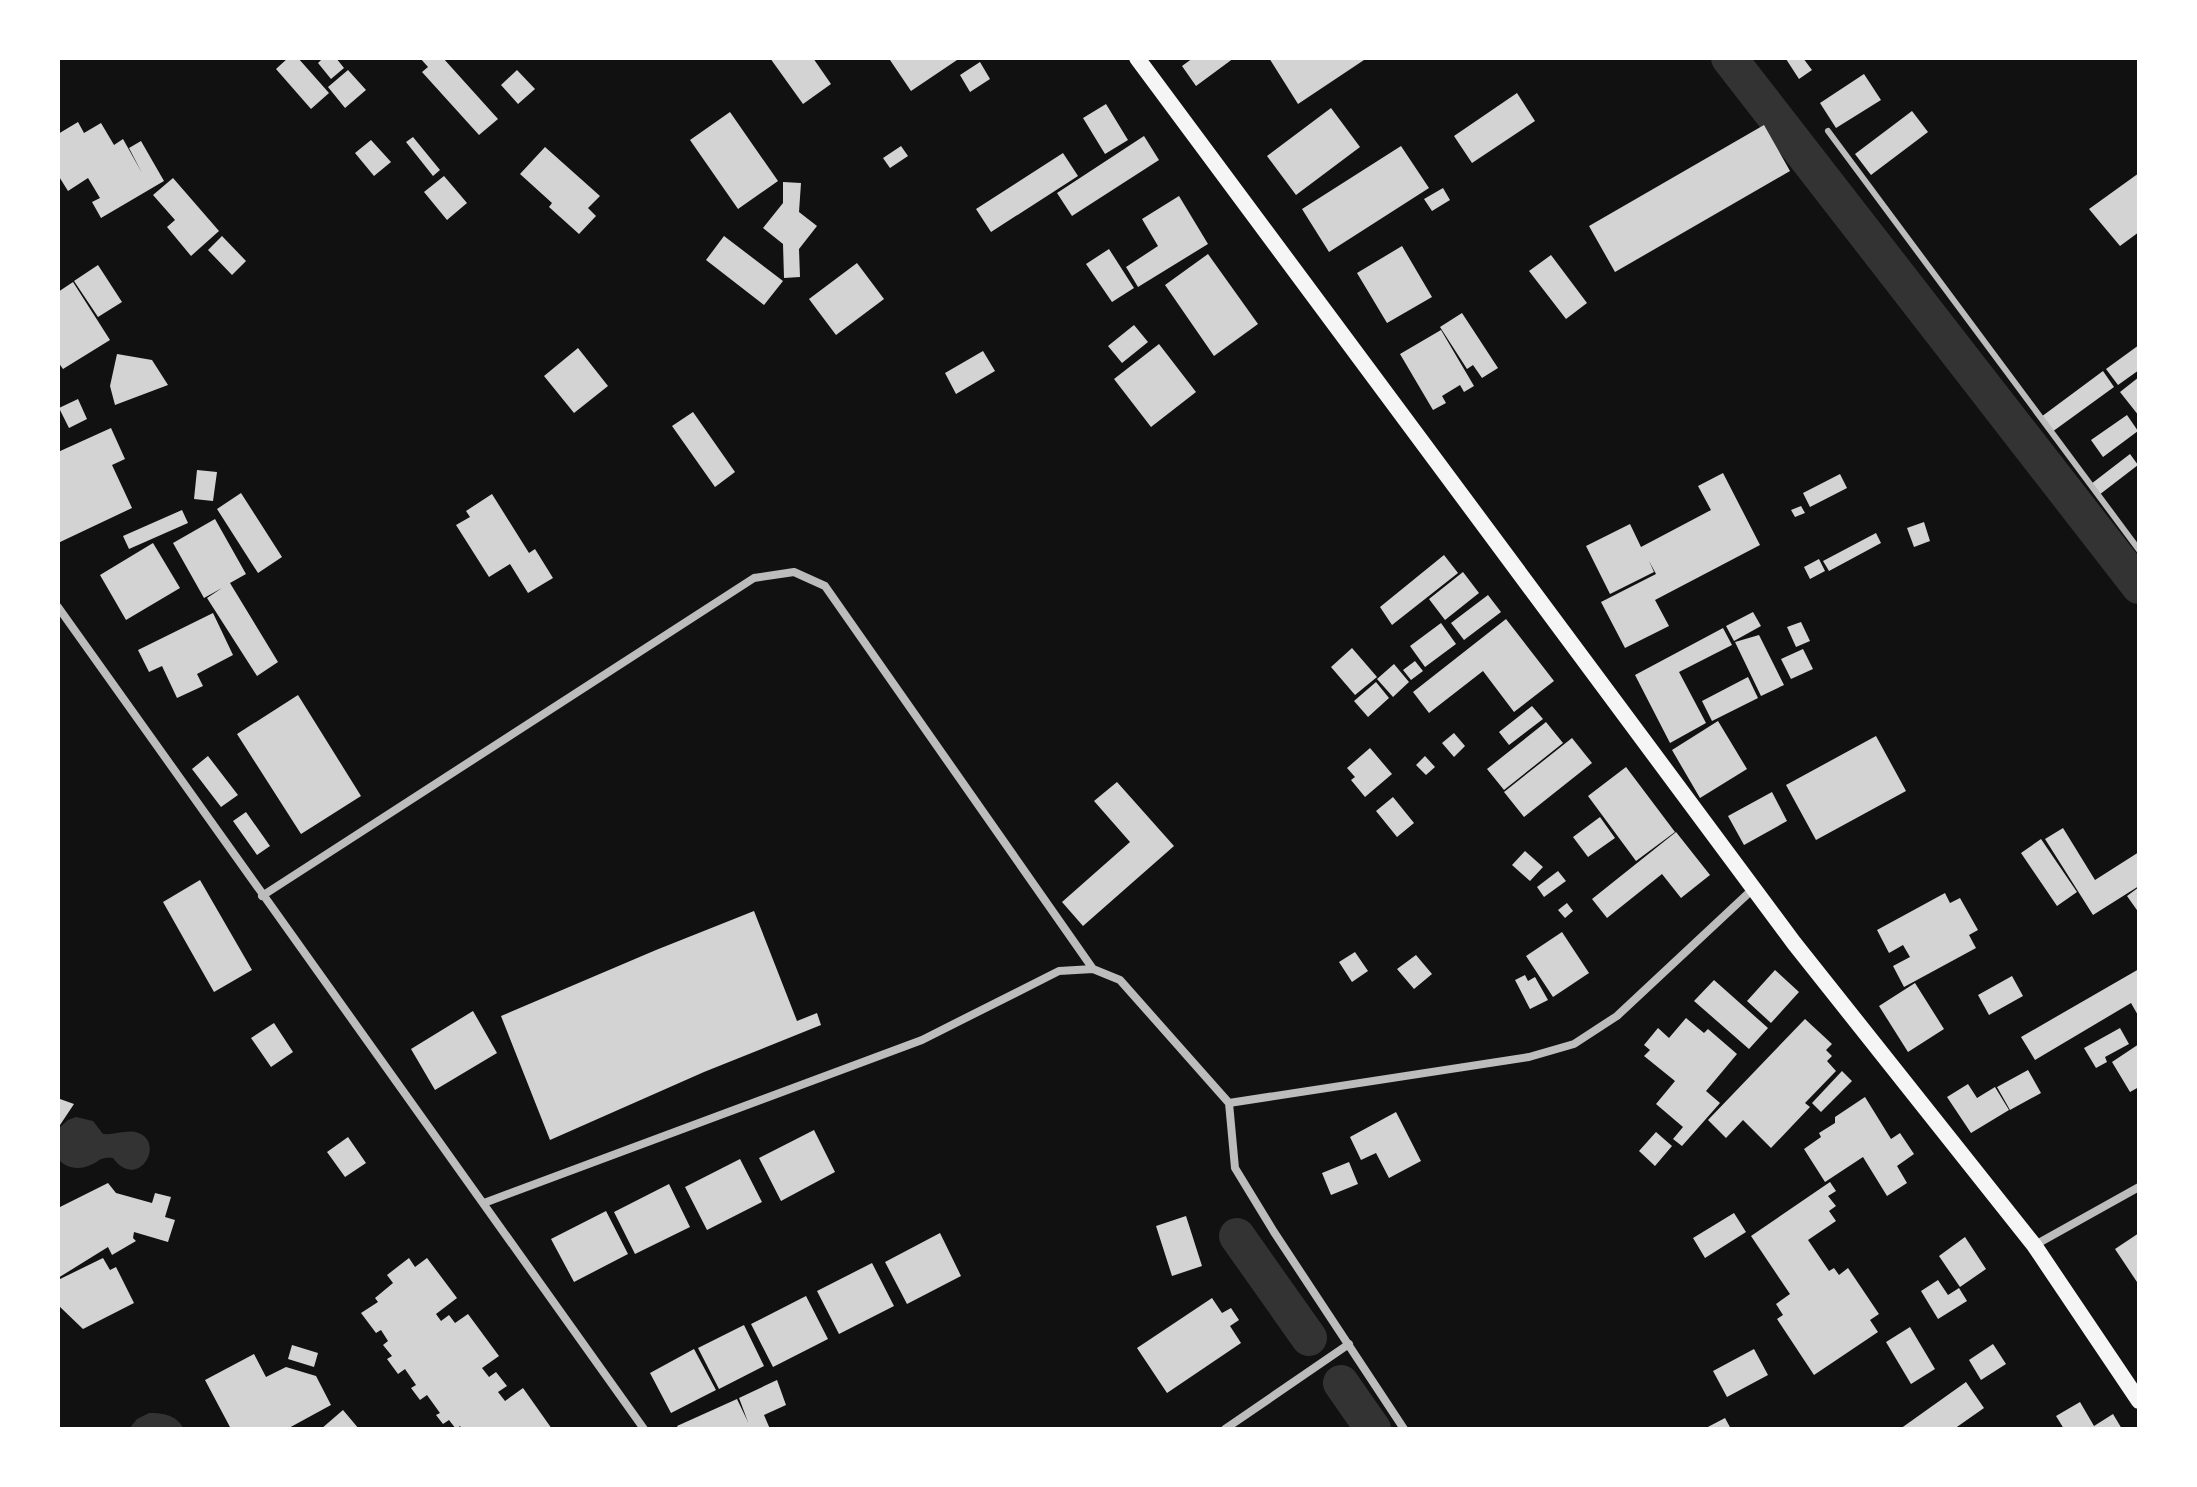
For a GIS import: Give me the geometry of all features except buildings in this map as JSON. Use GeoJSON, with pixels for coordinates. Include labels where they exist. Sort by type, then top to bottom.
{"type":"FeatureCollection","features":[{"type":"Feature","properties":{"kind":"main road"},"geometry":{"type":"LineString","coordinates":[[1137,58],[1794,943],[2034,1245],[2139,1401]]}},
{"type":"Feature","properties":{"kind":"street"},"geometry":{"type":"LineString","coordinates":[[262,896],[754,578],[794,572],[825,586],[1093,969]]}},
{"type":"Feature","properties":{"kind":"street"},"geometry":{"type":"LineString","coordinates":[[58,607],[644,1429]]}},
{"type":"Feature","properties":{"kind":"street"},"geometry":{"type":"LineString","coordinates":[[1229,1103],[1529,1057],[1574,1044],[1617,1016],[1754,888]]}},
{"type":"Feature","properties":{"kind":"street"},"geometry":{"type":"LineString","coordinates":[[484,1203],[922,1040],[1059,971],[1093,969],[1120,980],[1229,1103],[1235,1168],[1404,1429]]}},
{"type":"Feature","properties":{"kind":"street"},"geometry":{"type":"LineString","coordinates":[[2034,1245],[2139,1187]]}},
{"type":"Feature","properties":{"kind":"street"},"geometry":{"type":"LineString","coordinates":[[1225,1429],[1349,1344]]}},
{"type":"Feature","properties":{"kind":"lane"},"geometry":{"type":"LineString","coordinates":[[1828,131],[2139,550]]}},
{"type":"Feature","properties":{"kind":"shaded area"},"geometry":{"type":"Polygon","coordinates":[[[76,1117],[93,1121],[103,1134],[135,1132],[145,1137],[149,1144],[146,1161],[132,1170],[113,1158],[101,1159],[80,1168],[63,1164],[57,1154],[58,1129],[76,1117]]]}},
{"type":"Feature","properties":{"kind":"shaded area"},"geometry":{"type":"Polygon","coordinates":[[[149,1413],[169,1416],[184,1429],[129,1429],[137,1419],[149,1413]]]}},
{"type":"Feature","properties":{"kind":"waterway"},"geometry":{"type":"LineString","coordinates":[[1729,58],[2139,586]]}},
{"type":"Feature","properties":{"kind":"waterway"},"geometry":{"type":"LineString","coordinates":[[1237,1236],[1309,1338]]}},
{"type":"Feature","properties":{"kind":"waterway"},"geometry":{"type":"LineString","coordinates":[[1341,1383],[1373,1429]]}}]}
